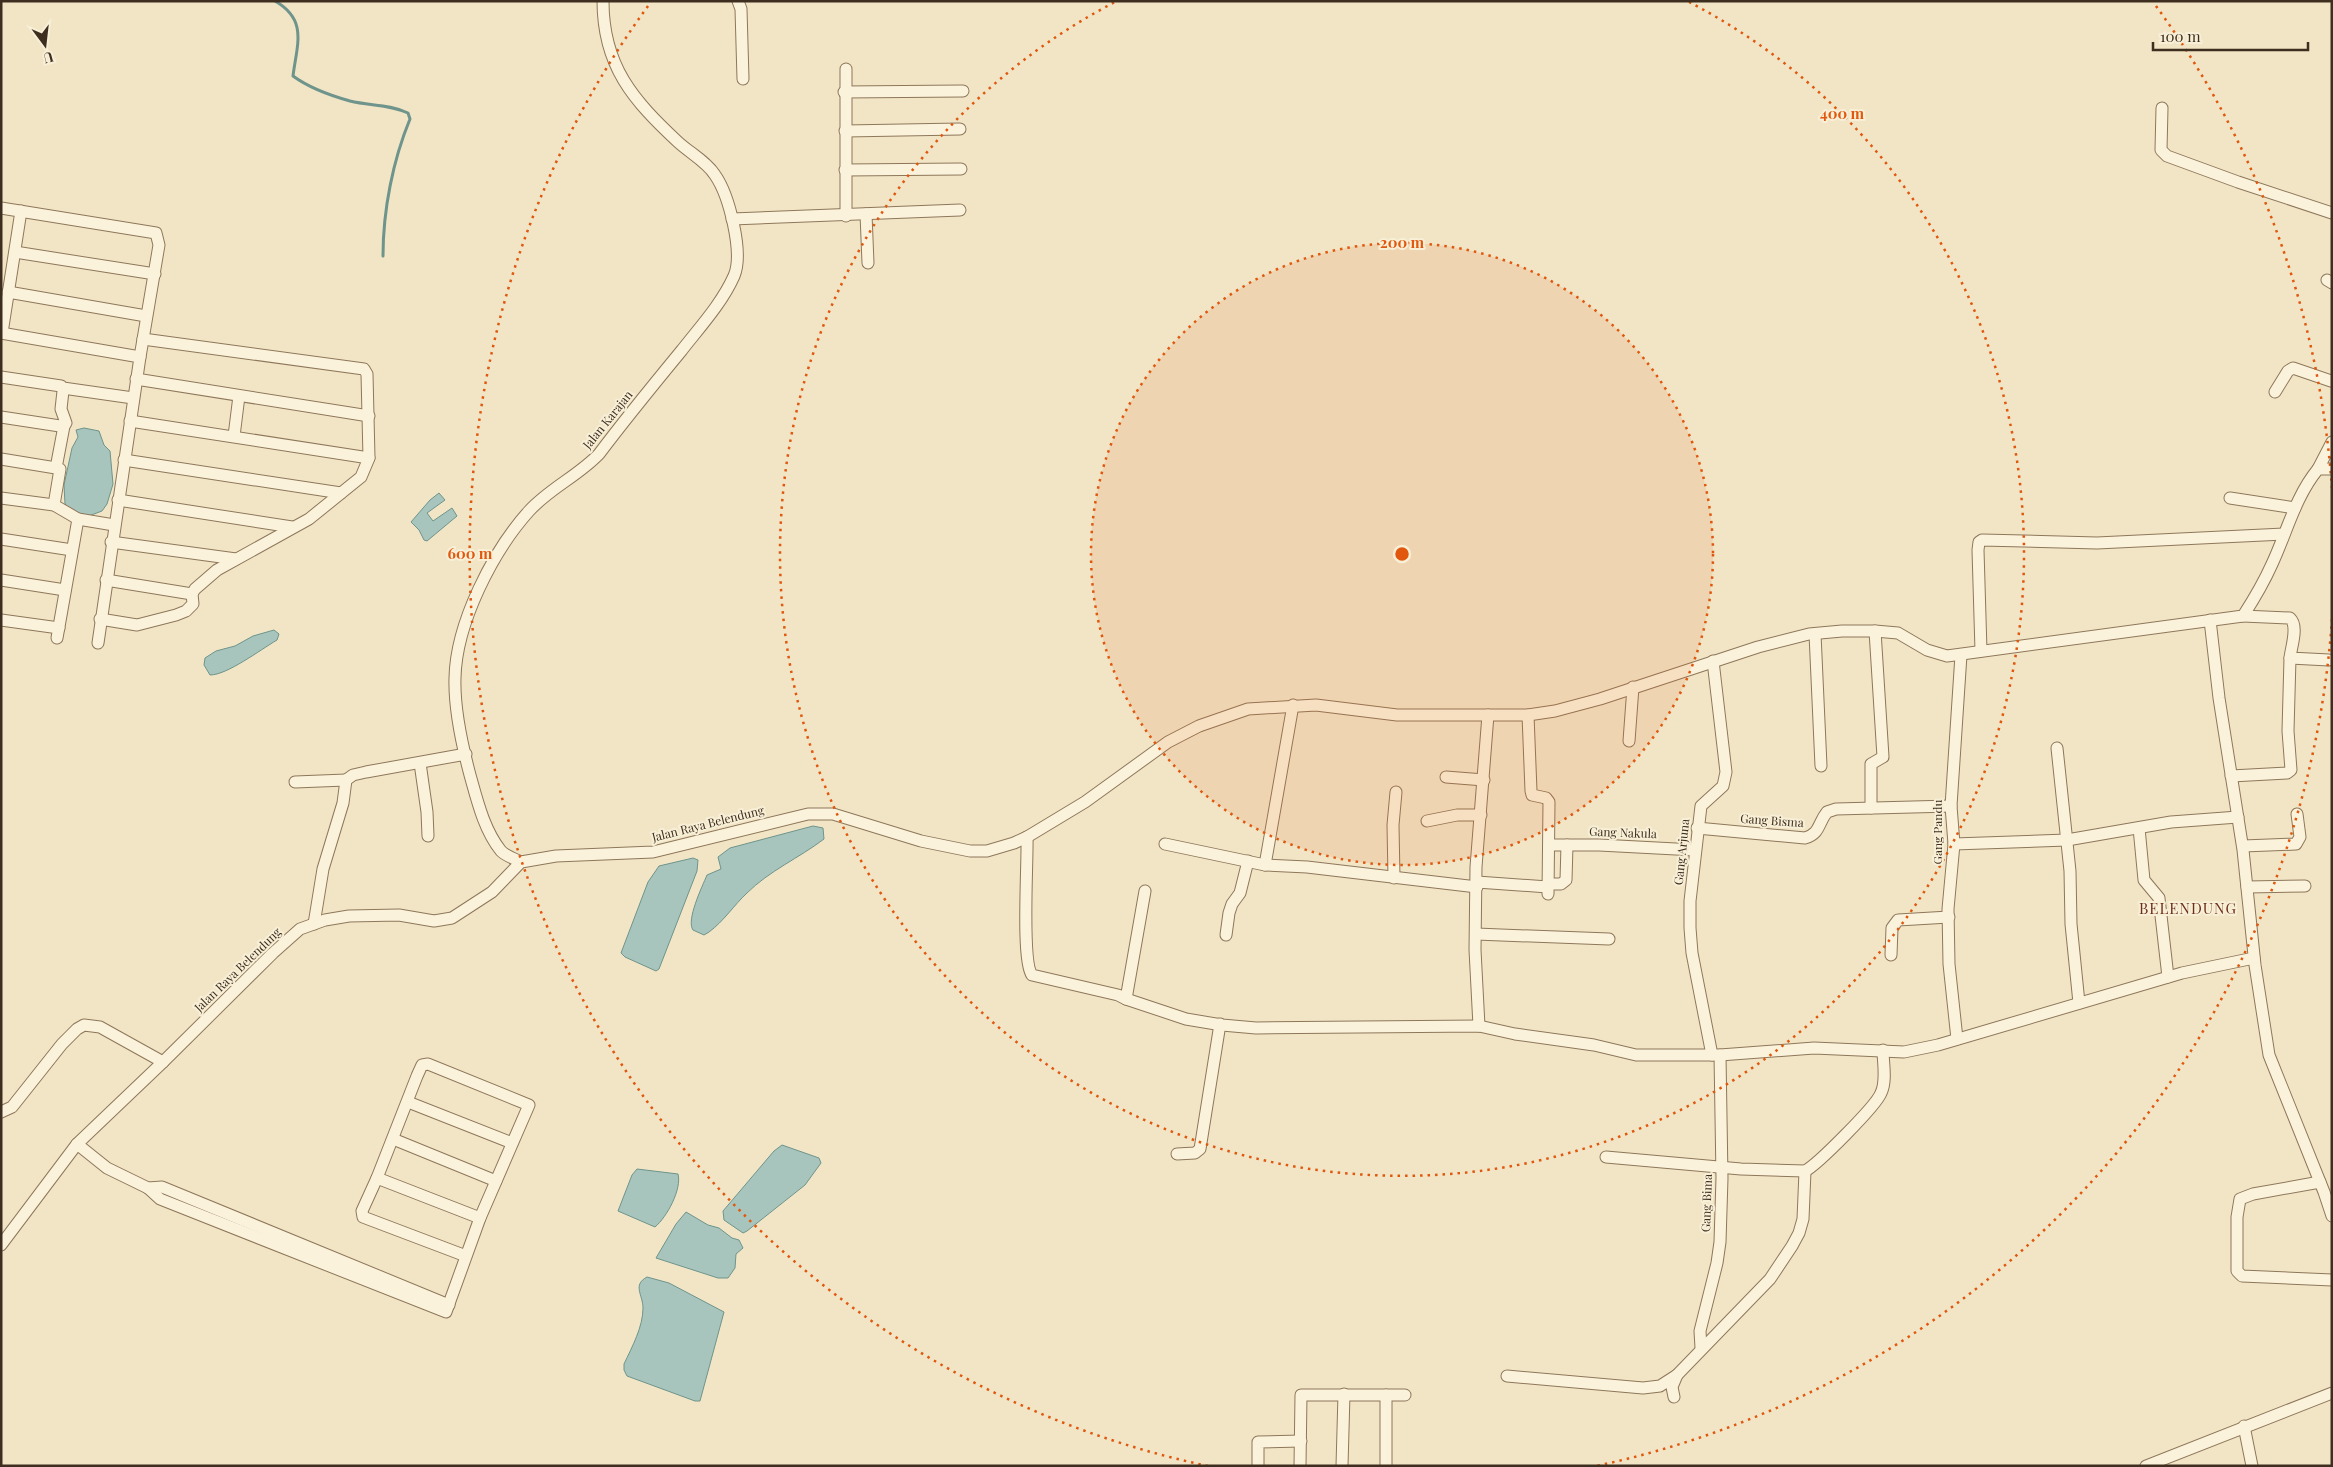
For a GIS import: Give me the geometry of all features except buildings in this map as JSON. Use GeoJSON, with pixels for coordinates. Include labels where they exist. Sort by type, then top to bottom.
{"type":"FeatureCollection","features":[{"type":"Feature","properties":{"kind":"street","name":"Jalan Karajan"},"geometry":{"type":"LineString","coordinates":[[521,862],[502,853],[494,838],[479,808],[466,754],[455,678],[458,652],[467,620],[487,571],[529,511],[554,488],[588,465],[599,454],[699,328],[728,288],[738,259],[738,246],[732,219],[716,176],[679,143],[630,92],[605,36],[603,1]]}},
{"type":"Feature","properties":{"kind":"street"},"geometry":{"type":"LineString","coordinates":[[738,1],[741,9],[744,79]]}},
{"type":"Feature","properties":{"kind":"street"},"geometry":{"type":"LineString","coordinates":[[846,69],[844,92],[846,216]]}},
{"type":"Feature","properties":{"kind":"street"},"geometry":{"type":"LineString","coordinates":[[844,92],[963,91]]}},
{"type":"Feature","properties":{"kind":"street"},"geometry":{"type":"LineString","coordinates":[[2162,108],[2161,150],[2167,156],[2332,213]]}},
{"type":"Feature","properties":{"kind":"street"},"geometry":{"type":"LineString","coordinates":[[845,131],[960,130]]}},
{"type":"Feature","properties":{"kind":"street"},"geometry":{"type":"LineString","coordinates":[[845,170],[961,169]]}},
{"type":"Feature","properties":{"kind":"street"},"geometry":{"type":"LineString","coordinates":[[1,208],[156,233],[160,244],[133,398],[98,643]]}},
{"type":"Feature","properties":{"kind":"street"},"geometry":{"type":"LineString","coordinates":[[732,219],[960,210]]}},
{"type":"Feature","properties":{"kind":"street"},"geometry":{"type":"LineString","coordinates":[[21,211],[1,333],[140,357]]}},
{"type":"Feature","properties":{"kind":"street"},"geometry":{"type":"LineString","coordinates":[[866,214],[868,264]]}},
{"type":"Feature","properties":{"kind":"street"},"geometry":{"type":"LineString","coordinates":[[14,252],[155,274]]}},
{"type":"Feature","properties":{"kind":"street"},"geometry":{"type":"LineString","coordinates":[[8,292],[146,316]]}},
{"type":"Feature","properties":{"kind":"street"},"geometry":{"type":"LineString","coordinates":[[100,619],[137,626],[176,615],[192,607],[192,594],[216,570],[308,519],[361,476],[369,458],[367,374],[364,369],[143,339]]}},
{"type":"Feature","properties":{"kind":"street"},"geometry":{"type":"LineString","coordinates":[[2275,392],[2288,371],[2293,368],[2331,379]]}},
{"type":"Feature","properties":{"kind":"street"},"geometry":{"type":"LineString","coordinates":[[1,376],[63,388],[133,398]]}},
{"type":"Feature","properties":{"kind":"street"},"geometry":{"type":"LineString","coordinates":[[136,379],[369,416]]}},
{"type":"Feature","properties":{"kind":"street"},"geometry":{"type":"LineString","coordinates":[[56,468],[66,423],[61,409],[63,388]]}},
{"type":"Feature","properties":{"kind":"street"},"geometry":{"type":"LineString","coordinates":[[234,436],[239,396]]}},
{"type":"Feature","properties":{"kind":"street"},"geometry":{"type":"LineString","coordinates":[[1,417],[64,426]]}},
{"type":"Feature","properties":{"kind":"street"},"geometry":{"type":"LineString","coordinates":[[130,421],[369,458]]}},
{"type":"Feature","properties":{"kind":"street"},"geometry":{"type":"LineString","coordinates":[[2244,616],[2254,601],[2272,565],[2303,490],[2318,469],[2332,442]]}},
{"type":"Feature","properties":{"kind":"street"},"geometry":{"type":"LineString","coordinates":[[1,459],[60,469],[54,506]]}},
{"type":"Feature","properties":{"kind":"street"},"geometry":{"type":"LineString","coordinates":[[124,460],[341,493]]}},
{"type":"Feature","properties":{"kind":"street"},"geometry":{"type":"LineString","coordinates":[[2318,469],[2332,469]]}},
{"type":"Feature","properties":{"kind":"street"},"geometry":{"type":"LineString","coordinates":[[1,498],[54,506],[78,519],[114,525]]}},
{"type":"Feature","properties":{"kind":"street"},"geometry":{"type":"LineString","coordinates":[[2230,498],[2295,508]]}},
{"type":"Feature","properties":{"kind":"street"},"geometry":{"type":"LineString","coordinates":[[118,500],[292,527]]}},
{"type":"Feature","properties":{"kind":"street"},"geometry":{"type":"LineString","coordinates":[[1,620],[58,633],[78,519]]}},
{"type":"Feature","properties":{"kind":"street"},"geometry":{"type":"LineString","coordinates":[[1981,652],[1978,550],[1979,542],[1982,540],[2097,543],[2284,534]]}},
{"type":"Feature","properties":{"kind":"street"},"geometry":{"type":"LineString","coordinates":[[1,539],[72,550]]}},
{"type":"Feature","properties":{"kind":"street"},"geometry":{"type":"LineString","coordinates":[[112,542],[236,559]]}},
{"type":"Feature","properties":{"kind":"street"},"geometry":{"type":"LineString","coordinates":[[1,580],[65,590]]}},
{"type":"Feature","properties":{"kind":"street"},"geometry":{"type":"LineString","coordinates":[[106,580],[192,594]]}},
{"type":"Feature","properties":{"kind":"street","name":"Jalan Raya Belendung"},"geometry":{"type":"LineString","coordinates":[[1,1245],[77,1144],[163,1062],[273,952],[300,929],[325,920],[357,916],[399,915],[434,921],[452,918],[492,892],[521,862],[556,856],[653,852],[808,814],[820,813],[833,814],[921,841],[970,852],[987,851],[1014,843],[1085,802],[1168,742],[1199,726],[1248,709],[1293,705],[1324,706],[1397,715],[1528,715],[1555,711],[1600,699],[1758,646],[1815,634],[1875,631],[1904,636],[1936,654],[1961,654],[2244,616],[2259,618],[2286,617],[2293,620],[2295,628],[2290,658]]}},
{"type":"Feature","properties":{"kind":"street"},"geometry":{"type":"LineString","coordinates":[[2210,620],[2219,698],[2242,846],[2254,958],[2269,1056],[2332,1216]]}},
{"type":"Feature","properties":{"kind":"street"},"geometry":{"type":"LineString","coordinates":[[1871,808],[1871,764],[1883,757],[1875,631]]}},
{"type":"Feature","properties":{"kind":"street"},"geometry":{"type":"LineString","coordinates":[[1815,634],[1821,766]]}},
{"type":"Feature","properties":{"kind":"street","name":"Gang Pandu"},"geometry":{"type":"LineString","coordinates":[[1956,1039],[1949,964],[1949,917],[1954,844],[1951,806],[1961,654]]}},
{"type":"Feature","properties":{"kind":"street"},"geometry":{"type":"LineString","coordinates":[[2231,776],[2287,774],[2291,770],[2288,730],[2290,658],[2329,660]]}},
{"type":"Feature","properties":{"kind":"street","name":"Gang Arjuna"},"geometry":{"type":"LineString","coordinates":[[1713,661],[1726,772],[1723,786],[1701,806],[1690,901],[1692,953],[1716,1055]]}},
{"type":"Feature","properties":{"kind":"street"},"geometry":{"type":"LineString","coordinates":[[1629,741],[1633,687]]}},
{"type":"Feature","properties":{"kind":"street"},"geometry":{"type":"LineString","coordinates":[[1265,865],[1293,705]]}},
{"type":"Feature","properties":{"kind":"street"},"geometry":{"type":"LineString","coordinates":[[1528,715],[1530,791],[1534,797],[1548,799],[1548,888]]}},
{"type":"Feature","properties":{"kind":"street"},"geometry":{"type":"LineString","coordinates":[[1479,1026],[1476,934],[1477,884],[1488,716]]}},
{"type":"Feature","properties":{"kind":"street"},"geometry":{"type":"LineString","coordinates":[[2057,748],[2067,840],[2071,924],[2079,1003]]}},
{"type":"Feature","properties":{"kind":"street"},"geometry":{"type":"LineString","coordinates":[[295,782],[346,780],[353,775],[366,772],[466,754]]}},
{"type":"Feature","properties":{"kind":"street"},"geometry":{"type":"LineString","coordinates":[[420,763],[427,812],[428,836]]}},
{"type":"Feature","properties":{"kind":"street"},"geometry":{"type":"LineString","coordinates":[[1446,777],[1484,780]]}},
{"type":"Feature","properties":{"kind":"street"},"geometry":{"type":"LineString","coordinates":[[314,924],[323,869],[343,803],[346,780]]}},
{"type":"Feature","properties":{"kind":"street"},"geometry":{"type":"LineString","coordinates":[[1394,878],[1393,825],[1396,792]]}},
{"type":"Feature","properties":{"kind":"street","name":"Gang Bisma"},"geometry":{"type":"LineString","coordinates":[[1697,828],[1805,838],[1815,834],[1824,816],[1830,810],[1951,806]]}},
{"type":"Feature","properties":{"kind":"street"},"geometry":{"type":"LineString","coordinates":[[1427,821],[1457,814],[1481,815]]}},
{"type":"Feature","properties":{"kind":"street"},"geometry":{"type":"LineString","coordinates":[[2242,846],[2296,844],[2300,838],[2297,814]]}},
{"type":"Feature","properties":{"kind":"street"},"geometry":{"type":"LineString","coordinates":[[1954,844],[2067,840],[2171,822],[2238,817]]}},
{"type":"Feature","properties":{"kind":"street"},"geometry":{"type":"LineString","coordinates":[[2139,828],[2144,880],[2159,898],[2168,977]]}},
{"type":"Feature","properties":{"kind":"street"},"geometry":{"type":"LineString","coordinates":[[1027,836],[1027,946],[1030,973],[1036,977],[1118,995],[1126,1000],[1186,1018],[1256,1028],[1479,1026],[1515,1034],[1586,1044],[1636,1055],[1716,1055],[1814,1048],[1915,1050],[2168,977],[2254,958]]}},
{"type":"Feature","properties":{"kind":"street"},"geometry":{"type":"LineString","coordinates":[[1165,844],[1265,865],[1307,867],[1394,878],[1548,888],[1561,884],[1566,880],[1567,845]]}},
{"type":"Feature","properties":{"kind":"street","name":"Gang Nakula"},"geometry":{"type":"LineString","coordinates":[[1549,845],[1696,850]]}},
{"type":"Feature","properties":{"kind":"street"},"geometry":{"type":"LineString","coordinates":[[1226,935],[1229,913],[1232,904],[1240,894],[1248,861]]}},
{"type":"Feature","properties":{"kind":"street"},"geometry":{"type":"LineString","coordinates":[[2247,886],[2305,886]]}},
{"type":"Feature","properties":{"kind":"street"},"geometry":{"type":"LineString","coordinates":[[1126,1000],[1145,890]]}},
{"type":"Feature","properties":{"kind":"street"},"geometry":{"type":"LineString","coordinates":[[1891,954],[1892,928],[1898,920],[1949,917]]}},
{"type":"Feature","properties":{"kind":"street"},"geometry":{"type":"LineString","coordinates":[[1476,934],[1610,939]]}},
{"type":"Feature","properties":{"kind":"street"},"geometry":{"type":"LineString","coordinates":[[1178,1154],[1195,1153],[1200,1149],[1220,1024]]}},
{"type":"Feature","properties":{"kind":"street"},"geometry":{"type":"LineString","coordinates":[[1,1112],[5,1112],[12,1107],[62,1044],[77,1029],[84,1025],[100,1027],[163,1062]]}},
{"type":"Feature","properties":{"kind":"street"},"geometry":{"type":"LineString","coordinates":[[1507,1376],[1643,1388],[1660,1386],[1677,1375],[1701,1348],[1770,1279],[1792,1246],[1799,1234],[1803,1219],[1805,1171],[1852,1128],[1881,1095],[1884,1080],[1882,1050]]}},
{"type":"Feature","properties":{"kind":"street","name":"Gang Bima"},"geometry":{"type":"LineString","coordinates":[[1701,1348],[1700,1331],[1718,1256],[1722,1167],[1716,1055]]}},
{"type":"Feature","properties":{"kind":"street"},"geometry":{"type":"LineString","coordinates":[[77,1144],[107,1168],[148,1188],[162,1187],[449,1305],[480,1218],[529,1105],[428,1064],[422,1065],[362,1211],[363,1217],[466,1256]]}},
{"type":"Feature","properties":{"kind":"street"},"geometry":{"type":"LineString","coordinates":[[408,1102],[512,1143]]}},
{"type":"Feature","properties":{"kind":"street"},"geometry":{"type":"LineString","coordinates":[[393,1139],[496,1181]]}},
{"type":"Feature","properties":{"kind":"street"},"geometry":{"type":"LineString","coordinates":[[1606,1158],[1805,1171]]}},
{"type":"Feature","properties":{"kind":"street"},"geometry":{"type":"LineString","coordinates":[[377,1178],[480,1218]]}},
{"type":"Feature","properties":{"kind":"street"},"geometry":{"type":"LineString","coordinates":[[2320,1182],[2253,1194],[2240,1199],[2237,1217],[2237,1271],[2242,1276],[2332,1280]]}},
{"type":"Feature","properties":{"kind":"street"},"geometry":{"type":"LineString","coordinates":[[1674,1397],[1672,1387],[1677,1375]]}},
{"type":"Feature","properties":{"kind":"street"},"geometry":{"type":"LineString","coordinates":[[2146,1466],[2332,1393]]}},
{"type":"Feature","properties":{"kind":"street"},"geometry":{"type":"LineString","coordinates":[[1342,1466],[1344,1394]]}},
{"type":"Feature","properties":{"kind":"street"},"geometry":{"type":"LineString","coordinates":[[1300,1466],[1301,1395],[1405,1395]]}},
{"type":"Feature","properties":{"kind":"street"},"geometry":{"type":"LineString","coordinates":[[1386,1395],[1386,1466]]}},
{"type":"Feature","properties":{"kind":"street"},"geometry":{"type":"LineString","coordinates":[[2244,1426],[2252,1466]]}},
{"type":"Feature","properties":{"kind":"street"},"geometry":{"type":"LineString","coordinates":[[1258,1466],[1258,1442],[1301,1441]]}},
{"type":"Feature","properties":{"kind":"water"},"geometry":{"type":"Polygon","coordinates":[[[84,428],[99,431],[104,445],[110,451],[113,484],[107,504],[102,511],[86,517],[73,513],[65,504],[64,485],[72,448],[78,437],[76,430],[84,428]]]}},
{"type":"Feature","properties":{"kind":"water"},"geometry":{"type":"Polygon","coordinates":[[[439,493],[445,500],[427,513],[433,521],[452,508],[457,516],[427,541],[424,540],[419,530],[411,522],[430,500],[439,493]]]}},
{"type":"Feature","properties":{"kind":"water"},"geometry":{"type":"Polygon","coordinates":[[[274,630],[279,634],[277,640],[234,667],[210,675],[204,665],[205,658],[216,651],[235,646],[253,636],[274,630]]]}},
{"type":"Feature","properties":{"kind":"water"},"geometry":{"type":"Polygon","coordinates":[[[813,826],[823,828],[824,839],[774,871],[756,885],[709,932],[704,935],[693,930],[691,925],[693,911],[707,875],[721,869],[718,857],[730,848],[813,826]]]}},
{"type":"Feature","properties":{"kind":"water"},"geometry":{"type":"Polygon","coordinates":[[[693,858],[698,860],[697,871],[659,969],[656,971],[625,957],[621,953],[648,882],[659,866],[693,858]]]}},
{"type":"Feature","properties":{"kind":"water"},"geometry":{"type":"Polygon","coordinates":[[[782,1145],[819,1158],[821,1163],[805,1185],[743,1233],[724,1220],[723,1211],[774,1151],[782,1145]]]}},
{"type":"Feature","properties":{"kind":"water"},"geometry":{"type":"Polygon","coordinates":[[[637,1169],[678,1174],[679,1180],[676,1195],[664,1217],[655,1227],[618,1211],[632,1175],[637,1169]]]}},
{"type":"Feature","properties":{"kind":"water"},"geometry":{"type":"Polygon","coordinates":[[[686,1212],[708,1225],[719,1228],[732,1238],[739,1240],[743,1248],[736,1254],[735,1268],[728,1278],[718,1278],[656,1258],[676,1224],[686,1212]]]}},
{"type":"Feature","properties":{"kind":"water"},"geometry":{"type":"Polygon","coordinates":[[[647,1277],[669,1283],[724,1312],[700,1401],[695,1401],[627,1376],[624,1370],[624,1364],[643,1315],[643,1303],[639,1287],[640,1283],[647,1277]]]}},
{"type":"Feature","properties":{"kind":"waterway"},"geometry":{"type":"LineString","coordinates":[[275,1],[285,8],[292,16],[296,25],[298,43],[293,76],[328,94],[343,99],[357,103],[394,108],[408,113],[410,119],[394,168],[387,203],[383,256]]}},
{"type":"Feature","properties":{"kind":"district","name":"BELENDUNG"},"geometry":{"type":"Point","coordinates":[2188,909]}}]}
